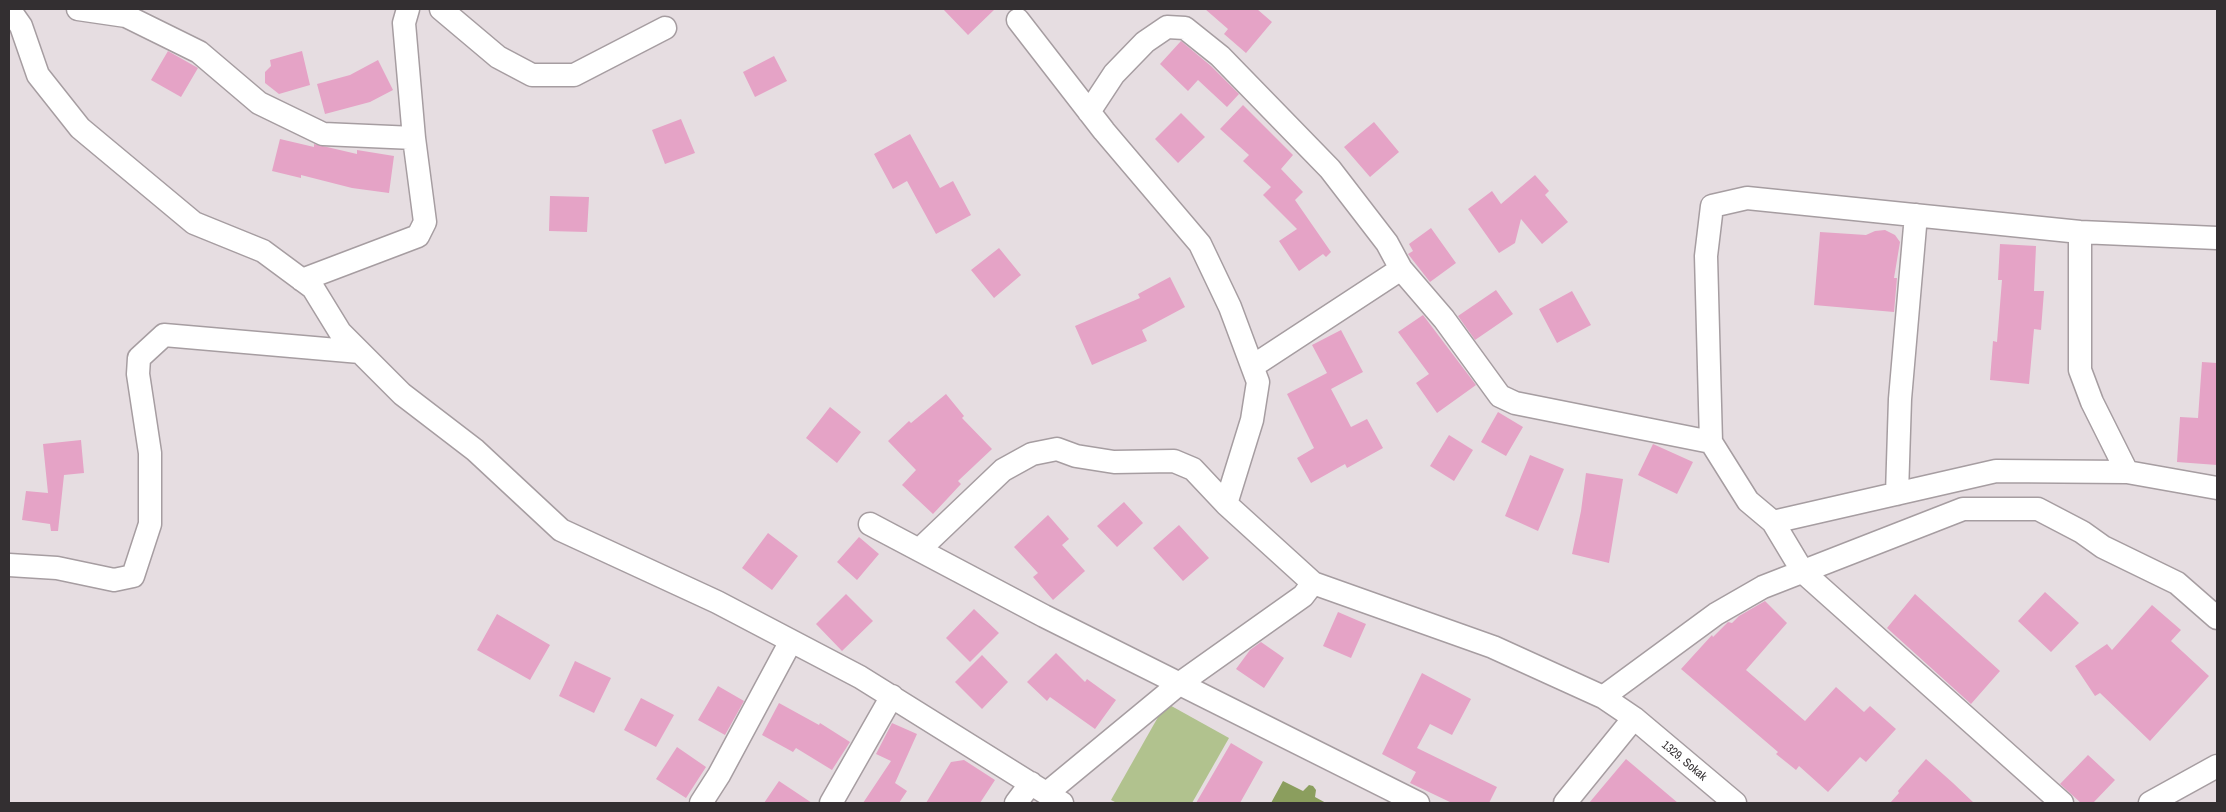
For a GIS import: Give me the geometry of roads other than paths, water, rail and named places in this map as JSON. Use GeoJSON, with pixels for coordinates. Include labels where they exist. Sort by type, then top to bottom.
{"type":"FeatureCollection","features":[{"type":"Feature","properties":{"kind":"street"},"geometry":{"type":"LineString","coordinates":[[9,9],[21,26],[38,76],[80,128],[194,223],[263,251],[307,284],[340,332],[402,394],[475,450],[562,530],[718,602],[860,677],[1047,793]]}},
{"type":"Feature","properties":{"kind":"street"},"geometry":{"type":"LineString","coordinates":[[78,9],[126,16],[199,52],[259,103],[323,134],[414,138]]}},
{"type":"Feature","properties":{"kind":"street"},"geometry":{"type":"LineString","coordinates":[[307,284],[418,236],[425,222],[414,138],[404,23],[408,9]]}},
{"type":"Feature","properties":{"kind":"street"},"geometry":{"type":"LineString","coordinates":[[441,9],[498,57],[532,75],[574,75],[666,28]]}},
{"type":"Feature","properties":{"kind":"street"},"geometry":{"type":"LineString","coordinates":[[1018,20],[1089,112],[1200,244],[1230,307],[1258,382],[1252,420],[1226,504]]}},
{"type":"Feature","properties":{"kind":"street"},"geometry":{"type":"LineString","coordinates":[[1089,112],[1114,74],[1146,42],[1167,27],[1185,28],[1220,56],[1330,168],[1387,243],[1402,269],[1444,319],[1500,396],[1515,403],[1711,442]]}},
{"type":"Feature","properties":{"kind":"street"},"geometry":{"type":"LineString","coordinates":[[2062,803],[1803,572],[1773,522],[1748,501],[1711,442],[1706,256],[1712,206],[1747,198],[2080,232],[2217,238]]}},
{"type":"Feature","properties":{"kind":"street"},"geometry":{"type":"LineString","coordinates":[[1896,494],[1900,400],[1916,216]]}},
{"type":"Feature","properties":{"kind":"street"},"geometry":{"type":"LineString","coordinates":[[2080,232],[2080,370],[2092,402],[2128,472]]}},
{"type":"Feature","properties":{"kind":"street"},"geometry":{"type":"LineString","coordinates":[[1253,366],[1402,269]]}},
{"type":"Feature","properties":{"kind":"street"},"geometry":{"type":"LineString","coordinates":[[9,565],[57,568],[114,580],[133,576],[150,524],[150,453],[138,374],[139,358],[164,335],[360,352]]}},
{"type":"Feature","properties":{"kind":"street"},"geometry":{"type":"LineString","coordinates":[[919,550],[1003,470],[1032,454],[1057,449],[1076,456],[1114,462],[1174,461],[1193,469],[1226,504],[1313,583],[1303,596],[1179,684],[1047,793],[1016,803]]}},
{"type":"Feature","properties":{"kind":"street"},"geometry":{"type":"LineString","coordinates":[[1773,522],[1996,471],[2128,472],[2217,488]]}},
{"type":"Feature","properties":{"kind":"street"},"geometry":{"type":"LineString","coordinates":[[1603,697],[1716,614],[1763,587],[1963,509],[2038,509],[2082,532],[2103,547],[2177,583],[2217,618]]}},
{"type":"Feature","properties":{"kind":"street"},"geometry":{"type":"LineString","coordinates":[[870,524],[1044,616],[1354,773],[1418,803]]}},
{"type":"Feature","properties":{"kind":"street","name":"1329. Sokak"},"geometry":{"type":"LineString","coordinates":[[1313,583],[1493,647],[1603,697],[1634,718],[1735,803]]}},
{"type":"Feature","properties":{"kind":"street"},"geometry":{"type":"LineString","coordinates":[[701,803],[719,775],[791,641]]}},
{"type":"Feature","properties":{"kind":"street"},"geometry":{"type":"LineString","coordinates":[[831,803],[892,696]]}},
{"type":"Feature","properties":{"kind":"street"},"geometry":{"type":"LineString","coordinates":[[1565,803],[1634,718]]}},
{"type":"Feature","properties":{"kind":"street"},"geometry":{"type":"LineString","coordinates":[[2150,803],[2217,766]]}}]}
